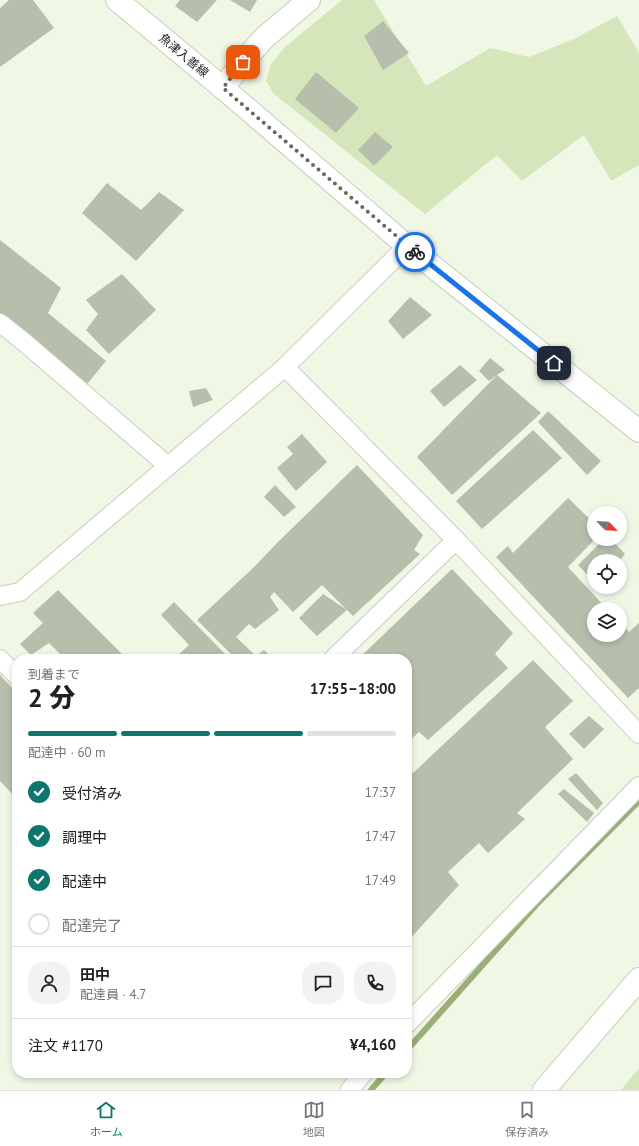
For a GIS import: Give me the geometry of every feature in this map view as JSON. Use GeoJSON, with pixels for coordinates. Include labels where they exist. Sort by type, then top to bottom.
{"type":"FeatureCollection","features":[{"type":"Feature","properties":{"kind":"main road","name":"魚津入善線"},"geometry":{"type":"LineString","coordinates":[[117,0],[223,88],[407,246],[639,431]]}},
{"type":"Feature","properties":{"kind":"main road"},"geometry":{"type":"LineString","coordinates":[[223,88],[264,38],[309,0]]}},
{"type":"Feature","properties":{"kind":"main road"},"geometry":{"type":"LineString","coordinates":[[544,1090],[639,979]]}},
{"type":"Feature","properties":{"kind":"street"},"geometry":{"type":"LineString","coordinates":[[0,596],[20,592],[285,367],[407,246]]}},
{"type":"Feature","properties":{"kind":"street"},"geometry":{"type":"LineString","coordinates":[[0,323],[168,466]]}},
{"type":"Feature","properties":{"kind":"street"},"geometry":{"type":"LineString","coordinates":[[285,367],[456,540],[639,734]]}},
{"type":"Feature","properties":{"kind":"street"},"geometry":{"type":"LineString","coordinates":[[338,654],[456,540]]}},
{"type":"Feature","properties":{"kind":"street"},"geometry":{"type":"LineString","coordinates":[[0,659],[12,671]]}},
{"type":"Feature","properties":{"kind":"street"},"geometry":{"type":"LineString","coordinates":[[412,1019],[639,786]]}},
{"type":"Feature","properties":{"kind":"street"},"geometry":{"type":"LineString","coordinates":[[350,1090],[359,1078]]}},
{"type":"Feature","properties":{"kind":"green space"},"geometry":{"type":"Polygon","coordinates":[[[342,0],[374,0],[426,86],[490,48],[529,57],[574,39],[617,16],[639,53],[639,165],[611,181],[584,135],[522,181],[497,155],[425,214],[274,94],[266,81],[271,64],[285,47],[342,0]]]}},
{"type":"Feature","properties":{"kind":"green space"},"geometry":{"type":"Polygon","coordinates":[[[639,1068],[639,1090],[621,1090],[639,1068]]]}},
{"type":"Feature","properties":{"kind":"building"},"geometry":{"type":"Polygon","coordinates":[[[9,0],[33,0],[54,28],[0,67],[0,8],[9,0]]]}},
{"type":"Feature","properties":{"kind":"building"},"geometry":{"type":"Polygon","coordinates":[[[180,0],[217,0],[197,22],[175,6],[180,0]]]}},
{"type":"Feature","properties":{"kind":"building"},"geometry":{"type":"Polygon","coordinates":[[[230,0],[257,0],[250,12],[230,0]]]}},
{"type":"Feature","properties":{"kind":"building"},"geometry":{"type":"Polygon","coordinates":[[[383,21],[409,53],[383,70],[364,36],[383,21]]]}},
{"type":"Feature","properties":{"kind":"building"},"geometry":{"type":"Polygon","coordinates":[[[316,72],[359,108],[336,133],[295,99],[316,72]]]}},
{"type":"Feature","properties":{"kind":"building"},"geometry":{"type":"Polygon","coordinates":[[[375,132],[393,147],[374,166],[358,150],[375,132]]]}},
{"type":"Feature","properties":{"kind":"building"},"geometry":{"type":"Polygon","coordinates":[[[107,183],[141,210],[159,192],[184,210],[136,261],[82,213],[107,183]]]}},
{"type":"Feature","properties":{"kind":"building"},"geometry":{"type":"Polygon","coordinates":[[[0,240],[61,288],[48,313],[106,361],[87,384],[0,314],[0,240]]]}},
{"type":"Feature","properties":{"kind":"building"},"geometry":{"type":"Polygon","coordinates":[[[122,274],[156,310],[109,354],[86,330],[98,314],[86,300],[122,274]]]}},
{"type":"Feature","properties":{"kind":"building"},"geometry":{"type":"Polygon","coordinates":[[[410,297],[432,315],[403,339],[388,321],[410,297]]]}},
{"type":"Feature","properties":{"kind":"building"},"geometry":{"type":"Polygon","coordinates":[[[490,358],[505,370],[489,381],[479,371],[490,358]]]}},
{"type":"Feature","properties":{"kind":"building"},"geometry":{"type":"Polygon","coordinates":[[[460,365],[477,380],[444,407],[430,391],[460,365]]]}},
{"type":"Feature","properties":{"kind":"building"},"geometry":{"type":"Polygon","coordinates":[[[497,375],[541,413],[452,495],[417,457],[497,375]]]}},
{"type":"Feature","properties":{"kind":"building"},"geometry":{"type":"Polygon","coordinates":[[[206,388],[213,400],[193,407],[189,391],[206,388]]]}},
{"type":"Feature","properties":{"kind":"building"},"geometry":{"type":"Polygon","coordinates":[[[548,411],[601,461],[587,475],[538,422],[548,411]]]}},
{"type":"Feature","properties":{"kind":"building"},"geometry":{"type":"Polygon","coordinates":[[[533,430],[562,458],[482,529],[456,501],[533,430]]]}},
{"type":"Feature","properties":{"kind":"building"},"geometry":{"type":"Polygon","coordinates":[[[302,434],[327,462],[296,491],[277,468],[293,454],[287,447],[302,434]]]}},
{"type":"Feature","properties":{"kind":"building"},"geometry":{"type":"Polygon","coordinates":[[[357,465],[423,535],[414,550],[420,554],[353,616],[322,585],[293,612],[274,592],[270,597],[279,610],[255,629],[249,624],[236,637],[254,654],[231,654],[197,620],[252,569],[357,465]]]}},
{"type":"Feature","properties":{"kind":"building"},"geometry":{"type":"Polygon","coordinates":[[[275,485],[296,507],[284,517],[264,497],[275,485]]]}},
{"type":"Feature","properties":{"kind":"building"},"geometry":{"type":"Polygon","coordinates":[[[568,498],[587,516],[587,546],[588,546],[568,567],[587,587],[587,594],[593,594],[600,602],[587,602],[587,642],[627,642],[627,630],[629,632],[639,623],[639,688],[628,698],[496,557],[508,546],[513,553],[568,498]]]}},
{"type":"Feature","properties":{"kind":"building"},"geometry":{"type":"Polygon","coordinates":[[[597,546],[618,546],[625,554],[589,554],[597,546]]]}},
{"type":"Feature","properties":{"kind":"building"},"geometry":{"type":"Polygon","coordinates":[[[587,556],[587,575],[578,565],[587,556]]]}},
{"type":"Feature","properties":{"kind":"building"},"geometry":{"type":"Polygon","coordinates":[[[452,569],[513,633],[495,654],[508,668],[428,740],[419,732],[412,738],[412,654],[363,654],[452,569]]]}},
{"type":"Feature","properties":{"kind":"building"},"geometry":{"type":"Polygon","coordinates":[[[58,590],[122,654],[60,654],[49,643],[32,654],[30,654],[20,644],[43,623],[33,613],[58,590]]]}},
{"type":"Feature","properties":{"kind":"building"},"geometry":{"type":"Polygon","coordinates":[[[323,594],[347,610],[317,636],[299,618],[323,594]]]}},
{"type":"Feature","properties":{"kind":"building"},"geometry":{"type":"Polygon","coordinates":[[[174,602],[225,654],[179,654],[189,645],[161,615],[174,602]]]}},
{"type":"Feature","properties":{"kind":"building"},"geometry":{"type":"Polygon","coordinates":[[[264,650],[268,654],[259,654],[264,650]]]}},
{"type":"Feature","properties":{"kind":"building"},"geometry":{"type":"Polygon","coordinates":[[[533,660],[573,701],[545,727],[573,759],[517,813],[525,819],[488,853],[479,843],[448,872],[459,885],[412,937],[412,772],[413,773],[533,660]]]}},
{"type":"Feature","properties":{"kind":"building"},"geometry":{"type":"Polygon","coordinates":[[[0,675],[12,688],[12,794],[0,781],[0,675]]]}},
{"type":"Feature","properties":{"kind":"building"},"geometry":{"type":"Polygon","coordinates":[[[589,716],[604,729],[584,749],[569,734],[589,716]]]}},
{"type":"Feature","properties":{"kind":"building"},"geometry":{"type":"Polygon","coordinates":[[[576,773],[603,803],[597,810],[568,779],[576,773]]]}},
{"type":"Feature","properties":{"kind":"building"},"geometry":{"type":"Polygon","coordinates":[[[564,789],[594,813],[587,822],[558,794],[564,789]]]}},
{"type":"Feature","properties":{"kind":"waterway"},"geometry":{"type":"LineString","coordinates":[[412,1044],[536,905],[639,801]]}},
{"type":"Feature","properties":{"kind":"waterway"},"geometry":{"type":"LineString","coordinates":[[371,1090],[382,1078]]}},
{"type":"Feature","properties":{"kind":"way so far"},"geometry":{"type":"LineString","coordinates":[[243,62],[223,88],[415,252]]}},
{"type":"Feature","properties":{"kind":"route"},"geometry":{"type":"LineString","coordinates":[[415,252],[554,363]]}}]}
